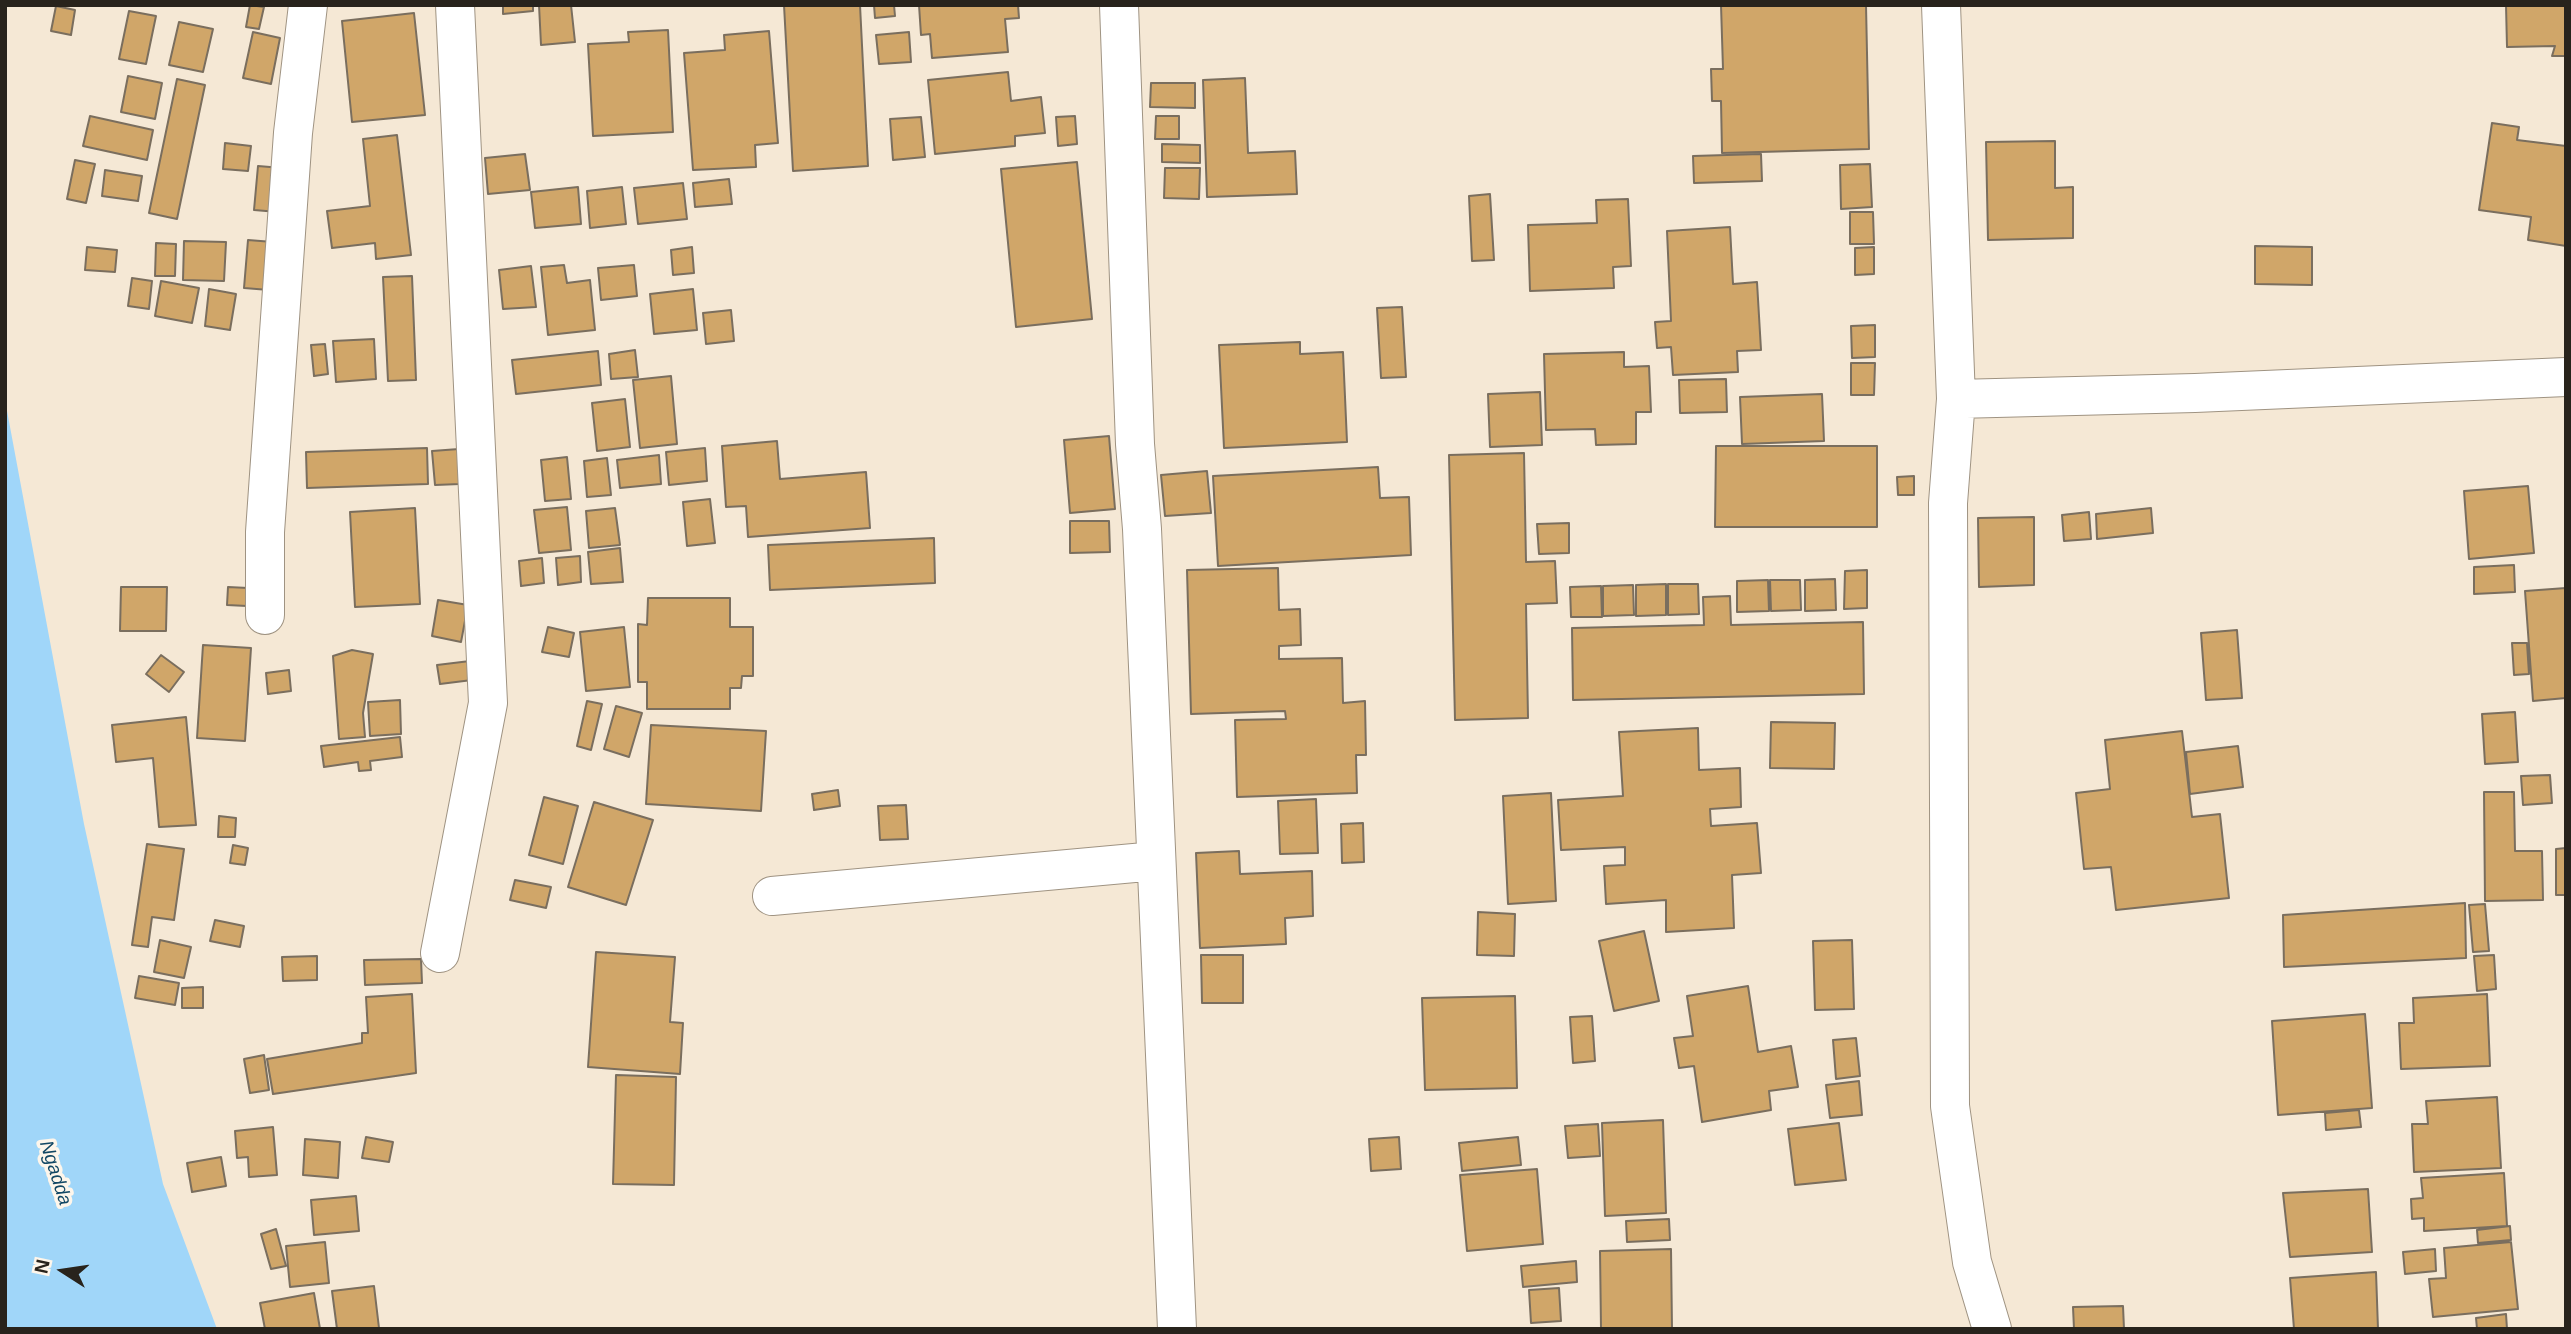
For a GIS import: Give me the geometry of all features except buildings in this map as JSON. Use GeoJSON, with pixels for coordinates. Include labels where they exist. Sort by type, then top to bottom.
{"type":"FeatureCollection","features":[{"type":"Feature","properties":{"kind":"street"},"geometry":{"type":"LineString","coordinates":[[265,615],[265,532],[293,134],[308,5]]}},
{"type":"Feature","properties":{"kind":"street"},"geometry":{"type":"LineString","coordinates":[[440,953],[488,703],[455,5]]}},
{"type":"Feature","properties":{"kind":"street"},"geometry":{"type":"LineString","coordinates":[[1119,5],[1135,444],[1142,529],[1177,1329]]}},
{"type":"Feature","properties":{"kind":"street"},"geometry":{"type":"LineString","coordinates":[[1941,5],[1956,399],[1948,503],[1950,1106],[1972,1262],[1992,1329]]}},
{"type":"Feature","properties":{"kind":"street"},"geometry":{"type":"LineString","coordinates":[[1956,399],[2195,393],[2566,377]]}},
{"type":"Feature","properties":{"kind":"street"},"geometry":{"type":"LineString","coordinates":[[772,897],[1156,861]]}},
{"type":"Feature","properties":{"kind":"water","name":"Ngadda"},"geometry":{"type":"Polygon","coordinates":[[[5,400],[84,824],[163,1184],[217,1329],[5,1329],[5,400]]]}}]}
